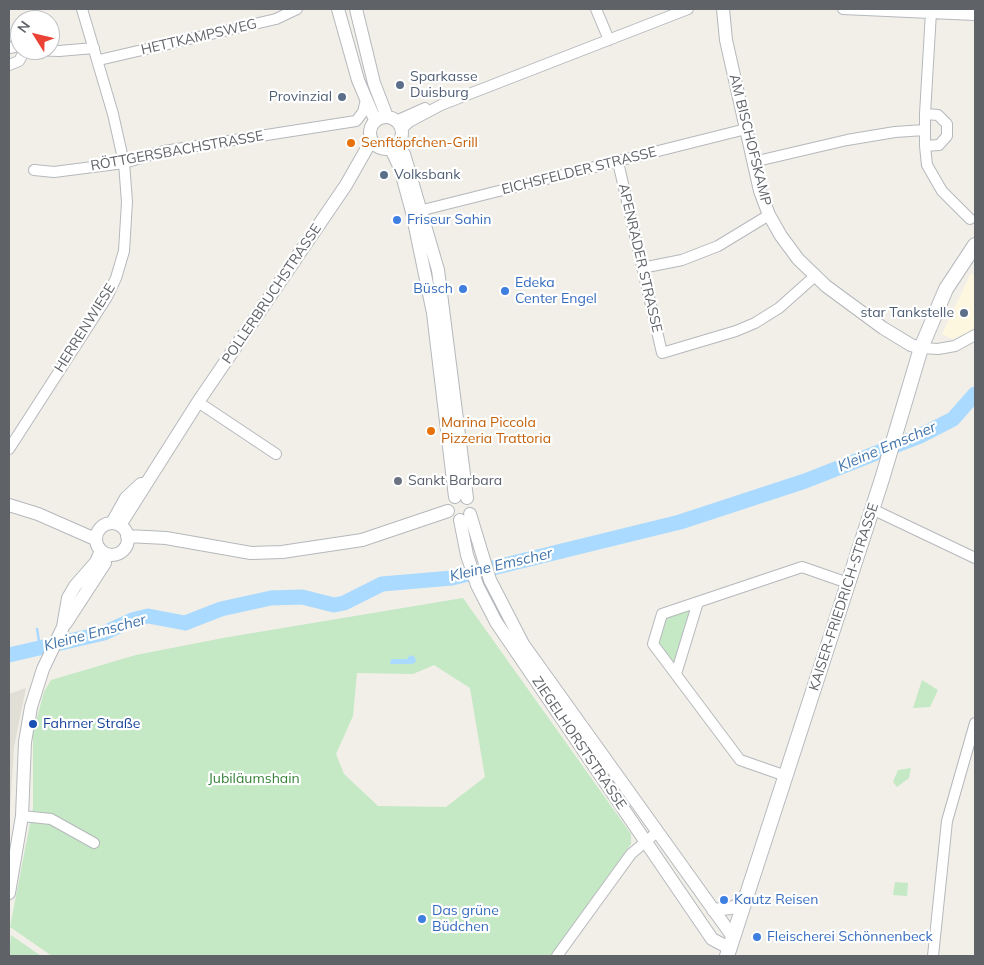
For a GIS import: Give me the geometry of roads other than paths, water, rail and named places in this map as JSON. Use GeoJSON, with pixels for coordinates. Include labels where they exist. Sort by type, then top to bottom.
{"type":"FeatureCollection","features":[{"type":"Feature","properties":{"kind":"main road","name":"KAISER-FRIEDRICH-STRASSE"},"geometry":{"type":"LineString","coordinates":[[730,947],[902,417],[921,348],[946,289],[975,245]]}},
{"type":"Feature","properties":{"kind":"street","name":"HERRENWIESE"},"geometry":{"type":"LineString","coordinates":[[9,449],[107,296],[116,278],[124,251],[126,228],[124,163],[98,60],[82,9]]}},
{"type":"Feature","properties":{"kind":"street","name":"HETTKAMPSWEG"},"geometry":{"type":"LineString","coordinates":[[98,60],[276,20],[297,9]]}},
{"type":"Feature","properties":{"kind":"street"},"geometry":{"type":"LineString","coordinates":[[338,9],[358,80],[366,100],[390,122]]}},
{"type":"Feature","properties":{"kind":"street"},"geometry":{"type":"LineString","coordinates":[[356,9],[374,83],[390,122],[395,146],[374,144],[370,128],[390,122],[409,122],[441,105],[688,9]]}},
{"type":"Feature","properties":{"kind":"street"},"geometry":{"type":"LineString","coordinates":[[596,9],[609,40]]}},
{"type":"Feature","properties":{"kind":"street","name":"AM BISCHOFSKAMP"},"geometry":{"type":"LineString","coordinates":[[723,9],[726,40],[753,162],[769,215],[798,259],[814,276],[856,310],[910,345],[921,348]]}},
{"type":"Feature","properties":{"kind":"street"},"geometry":{"type":"LineString","coordinates":[[843,9],[938,11],[975,15]]}},
{"type":"Feature","properties":{"kind":"street"},"geometry":{"type":"LineString","coordinates":[[938,11],[925,114],[924,130],[928,166],[942,191],[970,219]]}},
{"type":"Feature","properties":{"kind":"street"},"geometry":{"type":"LineString","coordinates":[[60,51],[94,48]]}},
{"type":"Feature","properties":{"kind":"street","name":"RÖTTGERSBACHSTRASSE"},"geometry":{"type":"LineString","coordinates":[[34,170],[54,172],[124,163],[164,151],[356,121],[363,112],[366,100]]}},
{"type":"Feature","properties":{"kind":"street"},"geometry":{"type":"LineString","coordinates":[[925,114],[938,115],[943,119],[948,130],[947,136],[939,145],[925,146]]}},
{"type":"Feature","properties":{"kind":"street","name":"EICHSFELDER STRASSE"},"geometry":{"type":"LineString","coordinates":[[416,211],[618,162],[746,128]]}},
{"type":"Feature","properties":{"kind":"street"},"geometry":{"type":"LineString","coordinates":[[753,162],[847,140],[894,132],[924,130]]}},
{"type":"Feature","properties":{"kind":"street","name":"POLLERBRUCHSTRASSE"},"geometry":{"type":"LineString","coordinates":[[116,524],[144,490],[150,475],[198,402],[374,144]]}},
{"type":"Feature","properties":{"kind":"street","name":"ZIEGELHORSTSTRASSE"},"geometry":{"type":"LineString","coordinates":[[395,146],[400,168],[438,270],[461,497],[472,505],[465,517],[467,555],[477,585],[496,622],[712,939],[730,947]]}},
{"type":"Feature","properties":{"kind":"street","name":"APENRADER STRASSE"},"geometry":{"type":"LineString","coordinates":[[618,162],[662,353],[726,335],[755,323],[775,311],[814,276]]}},
{"type":"Feature","properties":{"kind":"street"},"geometry":{"type":"LineString","coordinates":[[642,268],[682,260],[718,246],[769,215]]}},
{"type":"Feature","properties":{"kind":"street"},"geometry":{"type":"LineString","coordinates":[[921,348],[938,349],[955,346],[975,335]]}},
{"type":"Feature","properties":{"kind":"street"},"geometry":{"type":"LineString","coordinates":[[198,402],[276,454]]}},
{"type":"Feature","properties":{"kind":"street"},"geometry":{"type":"LineString","coordinates":[[461,497],[449,501],[448,511],[450,516],[465,517]]}},
{"type":"Feature","properties":{"kind":"street"},"geometry":{"type":"LineString","coordinates":[[9,506],[56,521],[118,554],[127,541]]}},
{"type":"Feature","properties":{"kind":"street"},"geometry":{"type":"LineString","coordinates":[[872,509],[975,558]]}},
{"type":"Feature","properties":{"kind":"street"},"geometry":{"type":"LineString","coordinates":[[9,892],[13,850],[22,816],[28,725],[39,681],[47,659],[63,627],[72,616],[79,601],[101,544],[105,524],[116,524],[127,541],[140,545],[166,538],[251,554],[282,552],[362,540],[448,511]]}},
{"type":"Feature","properties":{"kind":"street","name":"ZIEGELHORSTSTRASSE"},"geometry":{"type":"LineString","coordinates":[[465,517],[480,550],[490,580],[522,644],[713,910],[730,947]]}},
{"type":"Feature","properties":{"kind":"street"},"geometry":{"type":"LineString","coordinates":[[786,776],[740,760],[653,644],[662,614],[802,567],[848,583]]}},
{"type":"Feature","properties":{"kind":"street"},"geometry":{"type":"LineString","coordinates":[[676,674],[698,602]]}},
{"type":"Feature","properties":{"kind":"street"},"geometry":{"type":"LineString","coordinates":[[934,956],[947,821],[975,723]]}},
{"type":"Feature","properties":{"kind":"street"},"geometry":{"type":"LineString","coordinates":[[22,816],[50,819],[94,843]]}},
{"type":"Feature","properties":{"kind":"street"},"geometry":{"type":"LineString","coordinates":[[557,956],[631,854],[657,832]]}},
{"type":"Feature","properties":{"kind":"street"},"geometry":{"type":"LineString","coordinates":[[713,910],[731,908],[745,902]]}},
{"type":"Feature","properties":{"kind":"water"},"geometry":{"type":"Polygon","coordinates":[[[410,655],[415,657],[416,662],[412,664],[390,664],[391,659],[407,659],[410,655]]]}},
{"type":"Feature","properties":{"kind":"waterway","name":"Kleine Emscher"},"geometry":{"type":"LineString","coordinates":[[9,655],[104,633],[132,620],[148,616],[185,623],[221,609],[271,598],[302,597],[334,605],[344,603],[382,584],[452,578],[680,522],[805,481],[920,436],[953,419],[975,394]]}},
{"type":"Feature","properties":{"kind":"waterway"},"geometry":{"type":"LineString","coordinates":[[37,629],[40,647]]}},
{"type":"Feature","properties":{"kind":"place","name":"Sparkasse Duisburg"},"geometry":{"type":"Point","coordinates":[400,85]}},
{"type":"Feature","properties":{"kind":"place","name":"Provinzial"},"geometry":{"type":"Point","coordinates":[342,97]}},
{"type":"Feature","properties":{"kind":"place","name":"Senftöpfchen-Grill"},"geometry":{"type":"Point","coordinates":[351,143]}},
{"type":"Feature","properties":{"kind":"place","name":"Volksbank"},"geometry":{"type":"Point","coordinates":[384,175]}},
{"type":"Feature","properties":{"kind":"place","name":"Friseur Sahin"},"geometry":{"type":"Point","coordinates":[397,220]}},
{"type":"Feature","properties":{"kind":"place","name":"Büsch"},"geometry":{"type":"Point","coordinates":[463,289]}},
{"type":"Feature","properties":{"kind":"place","name":"Edeka Center Engel"},"geometry":{"type":"Point","coordinates":[505,291]}},
{"type":"Feature","properties":{"kind":"place","name":"star Tankstelle"},"geometry":{"type":"Point","coordinates":[964,313]}},
{"type":"Feature","properties":{"kind":"place","name":"Marina Piccola Pizzeria Trattoria"},"geometry":{"type":"Point","coordinates":[431,431]}},
{"type":"Feature","properties":{"kind":"place","name":"Sankt Barbara"},"geometry":{"type":"Point","coordinates":[398,481]}},
{"type":"Feature","properties":{"kind":"place","name":"Fahrner Straße"},"geometry":{"type":"Point","coordinates":[33,724]}},
{"type":"Feature","properties":{"kind":"place","name":"Kautz Reisen"},"geometry":{"type":"Point","coordinates":[724,900]}},
{"type":"Feature","properties":{"kind":"place","name":"Das grüne Büdchen"},"geometry":{"type":"Point","coordinates":[422,919]}},
{"type":"Feature","properties":{"kind":"place","name":"Fleischerei Schönnenbeck"},"geometry":{"type":"Point","coordinates":[757,937]}},
{"type":"Feature","properties":{"kind":"park label","name":"Jubiläumshain"},"geometry":{"type":"Point","coordinates":[254,779]}}]}
